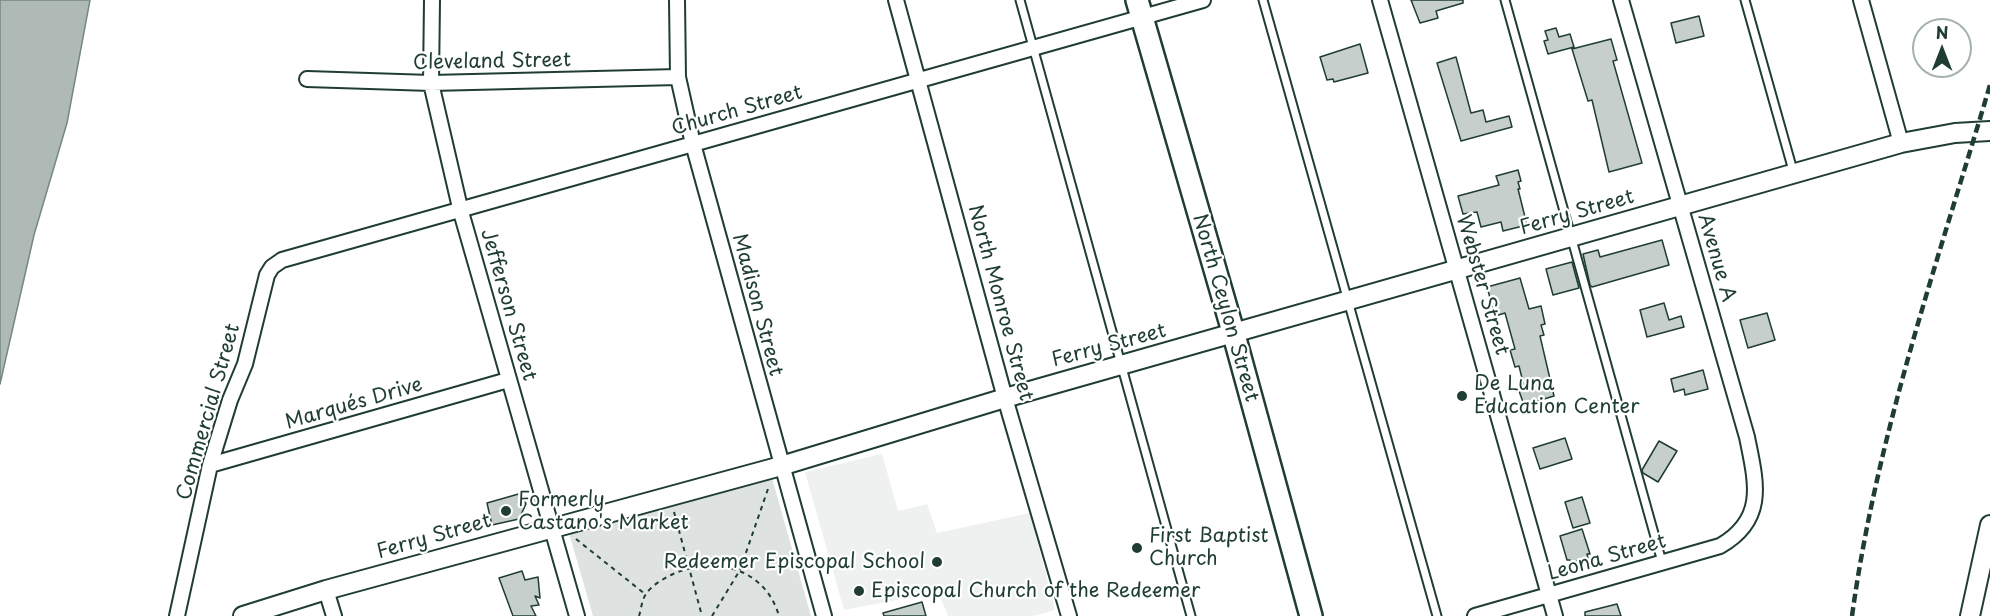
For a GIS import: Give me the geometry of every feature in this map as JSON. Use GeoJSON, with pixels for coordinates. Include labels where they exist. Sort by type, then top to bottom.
{"type":"FeatureCollection","features":[{"type":"Feature","properties":{"kind":"main road","name":"North Ceylon Street"},"geometry":{"type":"LineString","coordinates":[[1139,9],[1234,335],[1311,616]]}},
{"type":"Feature","properties":{"kind":"street","name":"Jefferson Street"},"geometry":{"type":"LineString","coordinates":[[432,0],[431,83],[461,212],[508,380],[560,530],[577,616]]}},
{"type":"Feature","properties":{"kind":"street","name":"Madison Street"},"geometry":{"type":"LineString","coordinates":[[677,0],[678,77],[693,144],[776,472],[824,616]]}},
{"type":"Feature","properties":{"kind":"street","name":"North Monroe Street"},"geometry":{"type":"LineString","coordinates":[[896,0],[1005,398],[1069,616]]}},
{"type":"Feature","properties":{"kind":"street","name":"Church Street"},"geometry":{"type":"LineString","coordinates":[[282,260],[461,212],[1035,48],[1139,9],[1203,0]]}},
{"type":"Feature","properties":{"kind":"street","name":"Webster Street"},"geometry":{"type":"LineString","coordinates":[[1380,0],[1555,616]]}},
{"type":"Feature","properties":{"kind":"street","name":"Avenue A"},"geometry":{"type":"LineString","coordinates":[[1621,0],[1747,437],[1753,466],[1755,502],[1745,529]]}},
{"type":"Feature","properties":{"kind":"street"},"geometry":{"type":"LineString","coordinates":[[1861,0],[1901,143]]}},
{"type":"Feature","properties":{"kind":"street","name":"Cleveland Street"},"geometry":{"type":"LineString","coordinates":[[307,79],[431,83],[678,77]]}},
{"type":"Feature","properties":{"kind":"street","name":"Ferry Street"},"geometry":{"type":"LineString","coordinates":[[243,616],[326,590],[560,530],[670,496],[776,472],[1005,398],[1234,335],[1901,143],[1955,133],[1990,131]]}},
{"type":"Feature","properties":{"kind":"street","name":"Commercial Street"},"geometry":{"type":"LineString","coordinates":[[177,616],[210,465],[244,364],[267,275],[272,267],[282,260]]}},
{"type":"Feature","properties":{"kind":"street","name":"Marqués Drive"},"geometry":{"type":"LineString","coordinates":[[210,465],[508,380]]}},
{"type":"Feature","properties":{"kind":"street"},"geometry":{"type":"LineString","coordinates":[[1970,616],[1990,525]]}},
{"type":"Feature","properties":{"kind":"street","name":"Leona Street"},"geometry":{"type":"LineString","coordinates":[[1475,616],[1720,546],[1745,529]]}},
{"type":"Feature","properties":{"kind":"street"},"geometry":{"type":"LineString","coordinates":[[326,590],[334,616]]}},
{"type":"Feature","properties":{"kind":"lane"},"geometry":{"type":"LineString","coordinates":[[1020,0],[1191,616]]}},
{"type":"Feature","properties":{"kind":"lane"},"geometry":{"type":"LineString","coordinates":[[1263,0],[1437,616]]}},
{"type":"Feature","properties":{"kind":"lane"},"geometry":{"type":"LineString","coordinates":[[1505,0],[1662,562]]}},
{"type":"Feature","properties":{"kind":"lane"},"geometry":{"type":"LineString","coordinates":[[1745,0],[1794,174]]}},
{"type":"Feature","properties":{"kind":"path"},"geometry":{"type":"LineString","coordinates":[[712,616],[740,570],[776,472]]}},
{"type":"Feature","properties":{"kind":"path"},"geometry":{"type":"LineString","coordinates":[[670,496],[702,616]]}},
{"type":"Feature","properties":{"kind":"path"},"geometry":{"type":"LineString","coordinates":[[560,530],[645,594]]}},
{"type":"Feature","properties":{"kind":"path"},"geometry":{"type":"LineString","coordinates":[[639,616],[645,594],[663,578],[690,566],[716,564],[740,570],[764,587],[779,616]]}},
{"type":"Feature","properties":{"kind":"shaded area"},"geometry":{"type":"Polygon","coordinates":[[[0,0],[90,0],[67,123],[34,235],[0,384],[0,0]]]}},
{"type":"Feature","properties":{"kind":"shaded area","name":"Redeemer Episcopal School"},"geometry":{"type":"Polygon","coordinates":[[[882,454],[898,511],[927,504],[937,533],[1030,513],[1055,610],[1033,616],[948,616],[938,592],[844,610],[805,472],[882,454]]]}},
{"type":"Feature","properties":{"kind":"shaded area"},"geometry":{"type":"Polygon","coordinates":[[[772,478],[811,616],[593,616],[569,533],[772,478]]]}},
{"type":"Feature","properties":{"kind":"building"},"geometry":{"type":"Polygon","coordinates":[[[1411,0],[1463,0],[1463,3],[1436,11],[1438,18],[1420,23],[1411,0]]]}},
{"type":"Feature","properties":{"kind":"building"},"geometry":{"type":"Polygon","coordinates":[[[1699,16],[1704,36],[1676,43],[1671,23],[1699,16]]]}},
{"type":"Feature","properties":{"kind":"building"},"geometry":{"type":"Polygon","coordinates":[[[1556,28],[1559,37],[1570,34],[1574,47],[1548,54],[1544,41],[1548,40],[1545,31],[1556,28]]]}},
{"type":"Feature","properties":{"kind":"building"},"geometry":{"type":"Polygon","coordinates":[[[1611,39],[1617,60],[1613,61],[1642,163],[1609,172],[1592,100],[1588,101],[1572,49],[1611,39]]]}},
{"type":"Feature","properties":{"kind":"building"},"geometry":{"type":"Polygon","coordinates":[[[1360,44],[1368,73],[1334,82],[1333,79],[1327,80],[1320,57],[1360,44]]]}},
{"type":"Feature","properties":{"kind":"building"},"geometry":{"type":"Polygon","coordinates":[[[1456,57],[1471,113],[1483,110],[1486,122],[1509,116],[1512,127],[1461,141],[1437,63],[1456,57]]]}},
{"type":"Feature","properties":{"kind":"building"},"geometry":{"type":"Polygon","coordinates":[[[1518,170],[1521,181],[1518,182],[1520,189],[1518,189],[1527,225],[1503,231],[1501,222],[1481,227],[1477,212],[1463,214],[1458,196],[1499,185],[1496,176],[1518,170]]]}},
{"type":"Feature","properties":{"kind":"building"},"geometry":{"type":"Polygon","coordinates":[[[1662,240],[1669,265],[1592,287],[1590,285],[1583,254],[1598,250],[1600,257],[1662,240]]]}},
{"type":"Feature","properties":{"kind":"building"},"geometry":{"type":"Polygon","coordinates":[[[1572,262],[1579,288],[1553,295],[1546,269],[1572,262]]]}},
{"type":"Feature","properties":{"kind":"building"},"geometry":{"type":"Polygon","coordinates":[[[1520,278],[1529,309],[1541,306],[1545,324],[1541,325],[1544,335],[1540,336],[1554,396],[1524,405],[1518,388],[1524,386],[1519,366],[1515,367],[1510,350],[1515,349],[1505,313],[1495,316],[1487,287],[1520,278]]]}},
{"type":"Feature","properties":{"kind":"building"},"geometry":{"type":"Polygon","coordinates":[[[1664,303],[1669,320],[1681,316],[1684,327],[1647,337],[1640,310],[1664,303]]]}},
{"type":"Feature","properties":{"kind":"building"},"geometry":{"type":"Polygon","coordinates":[[[1767,313],[1775,340],[1748,348],[1740,320],[1767,313]]]}},
{"type":"Feature","properties":{"kind":"building"},"geometry":{"type":"Polygon","coordinates":[[[1703,370],[1708,389],[1685,395],[1684,389],[1674,392],[1671,379],[1703,370]]]}},
{"type":"Feature","properties":{"kind":"building"},"geometry":{"type":"Polygon","coordinates":[[[1565,438],[1572,459],[1540,469],[1533,448],[1565,438]]]}},
{"type":"Feature","properties":{"kind":"building"},"geometry":{"type":"Polygon","coordinates":[[[1659,441],[1677,451],[1658,482],[1642,470],[1659,441]]]}},
{"type":"Feature","properties":{"kind":"building","name":"Formerly Castano's Market"},"geometry":{"type":"Polygon","coordinates":[[[522,493],[526,504],[519,519],[492,525],[487,503],[522,493]]]}},
{"type":"Feature","properties":{"kind":"building"},"geometry":{"type":"Polygon","coordinates":[[[1582,497],[1590,523],[1573,528],[1565,502],[1582,497]]]}},
{"type":"Feature","properties":{"kind":"building"},"geometry":{"type":"Polygon","coordinates":[[[1582,529],[1590,554],[1587,554],[1588,558],[1571,563],[1567,560],[1560,536],[1582,529]]]}},
{"type":"Feature","properties":{"kind":"building"},"geometry":{"type":"Polygon","coordinates":[[[522,571],[525,580],[538,577],[540,598],[535,596],[539,605],[531,606],[536,616],[513,616],[499,578],[522,571]]]}},
{"type":"Feature","properties":{"kind":"building"},"geometry":{"type":"Polygon","coordinates":[[[922,602],[926,616],[884,616],[883,613],[922,602]]]}},
{"type":"Feature","properties":{"kind":"building"},"geometry":{"type":"Polygon","coordinates":[[[1617,604],[1621,616],[1585,616],[1585,612],[1617,604]]]}},
{"type":"Feature","properties":{"kind":"railway"},"geometry":{"type":"LineString","coordinates":[[1852,616],[1863,548],[1893,414],[1930,282],[1990,85]]}},
{"type":"Feature","properties":{"kind":"place","name":"De Luna Education Center"},"geometry":{"type":"Point","coordinates":[1462,396]}},
{"type":"Feature","properties":{"kind":"place","name":"Formerly Castano's Market"},"geometry":{"type":"Point","coordinates":[506,511]}},
{"type":"Feature","properties":{"kind":"place","name":"First Baptist Church"},"geometry":{"type":"Point","coordinates":[1137,548]}},
{"type":"Feature","properties":{"kind":"place","name":"Redeemer Episcopal School"},"geometry":{"type":"Point","coordinates":[937,562]}},
{"type":"Feature","properties":{"kind":"place","name":"Episcopal Church of the Redeemer"},"geometry":{"type":"Point","coordinates":[859,591]}}]}
